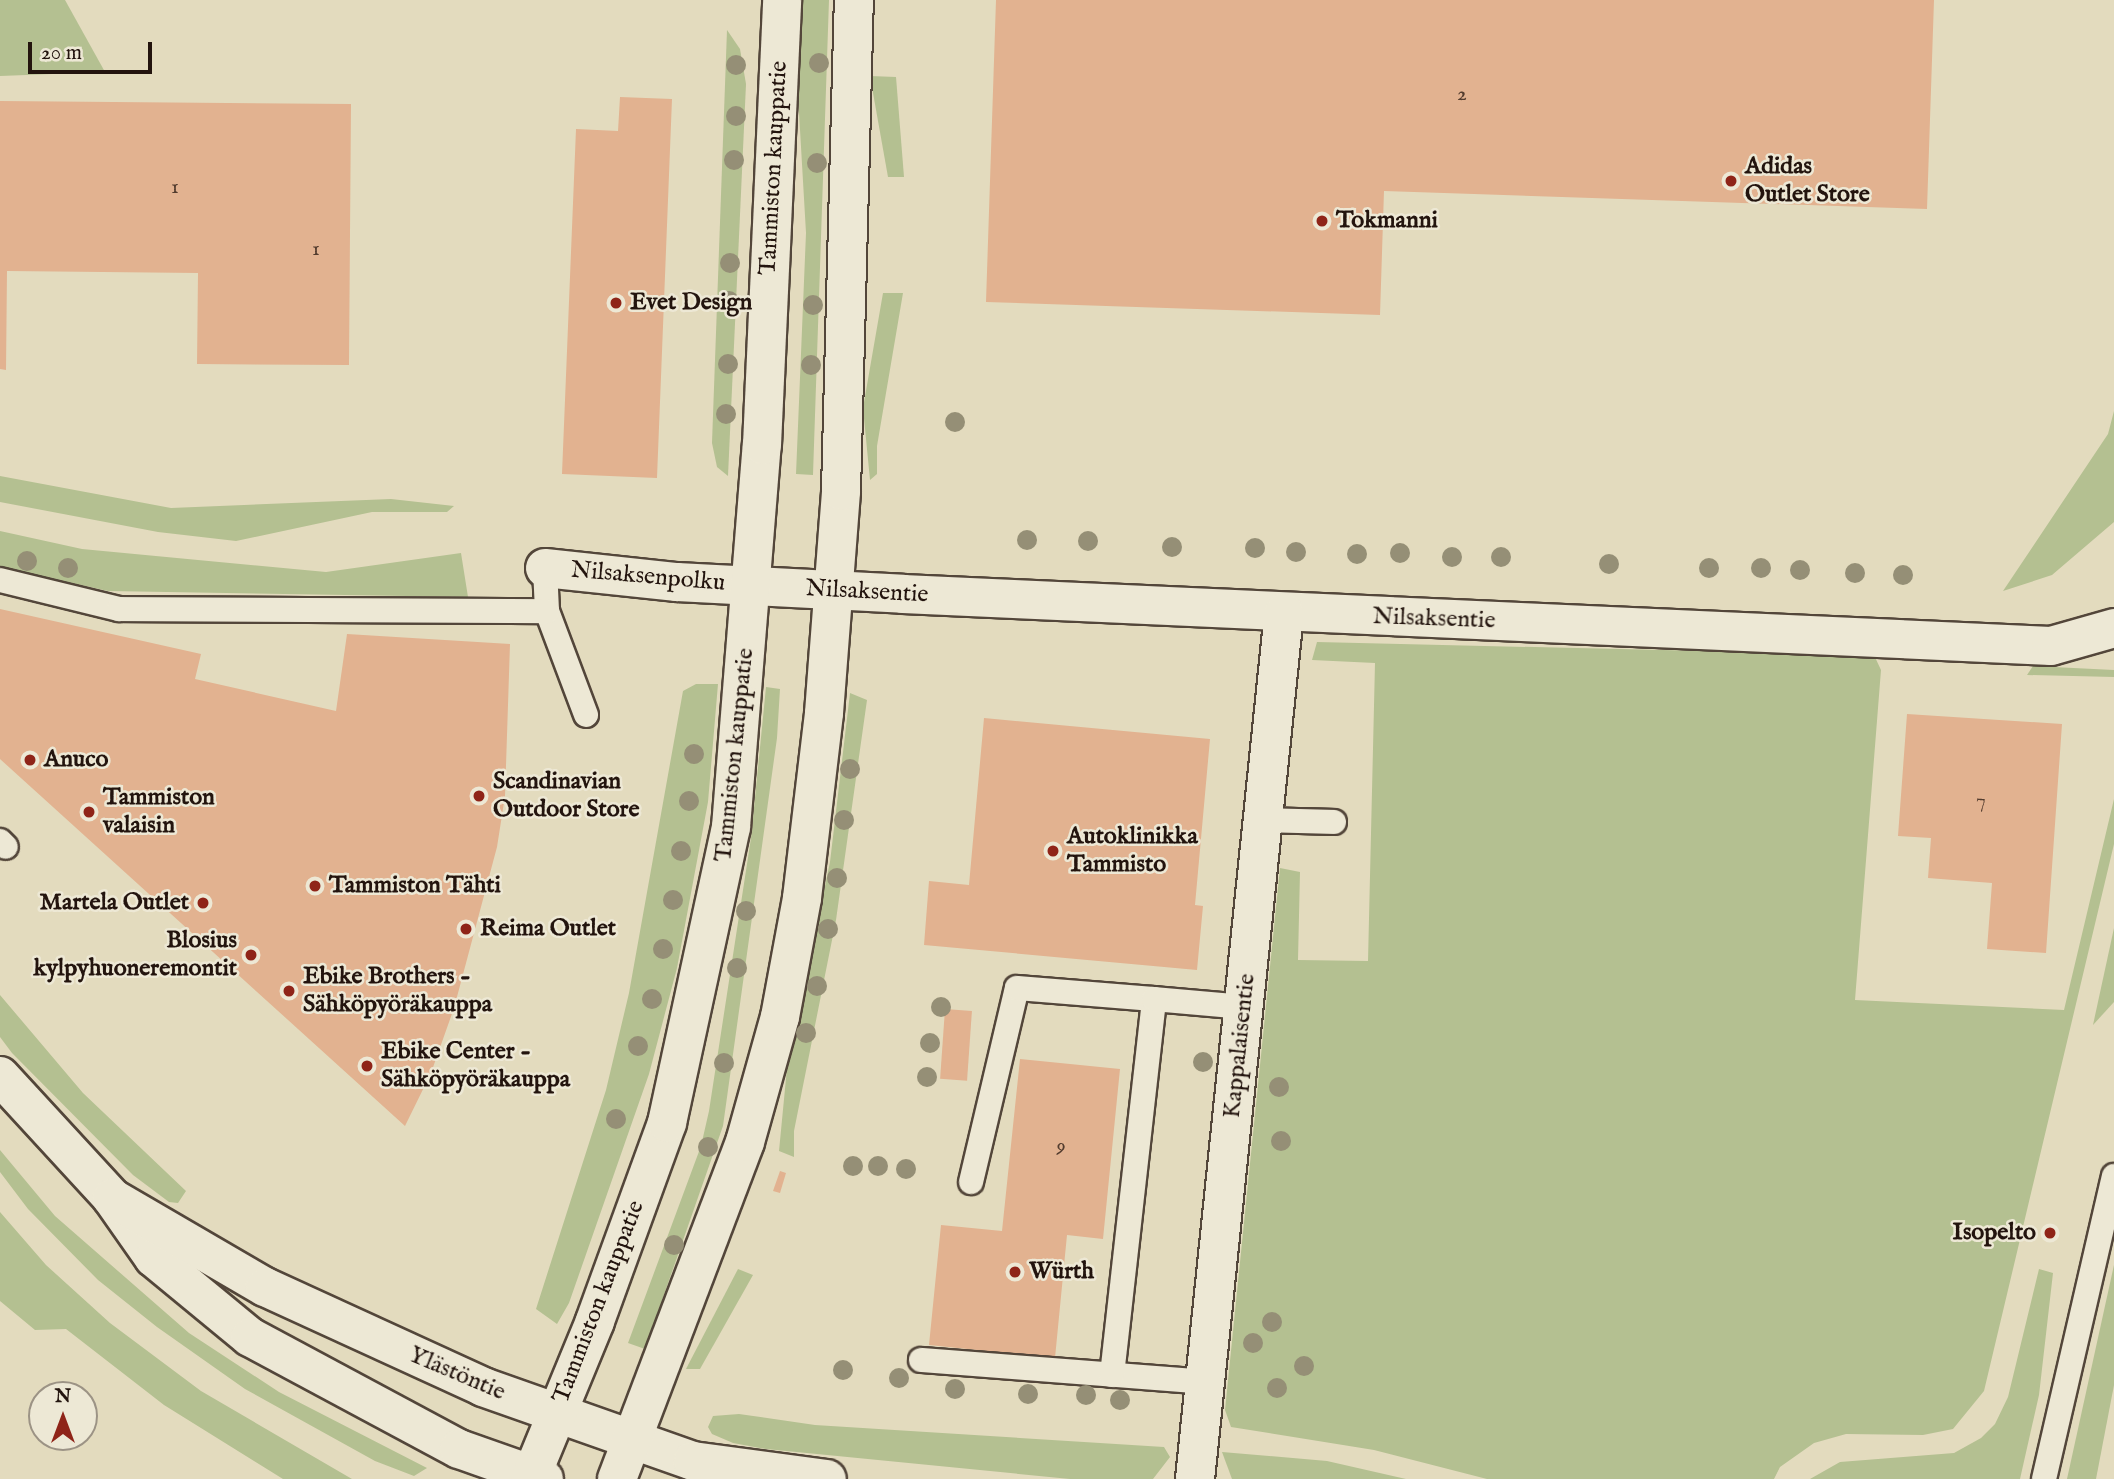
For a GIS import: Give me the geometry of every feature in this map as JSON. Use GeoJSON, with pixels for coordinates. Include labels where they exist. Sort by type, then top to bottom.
{"type":"FeatureCollection","features":[{"type":"Feature","properties":{"kind":"street","name":"Tammiston kauppatie"},"geometry":{"type":"LineString","coordinates":[[535,1478],[555,1414],[595,1321],[667,1123],[731,827],[751,586],[782,0]]}},
{"type":"Feature","properties":{"kind":"street"},"geometry":{"type":"LineString","coordinates":[[617,1479],[745,1142],[780,1017],[803,898],[841,491],[854,0]]}},
{"type":"Feature","properties":{"kind":"street","name":"Nilsaksenpolku"},"geometry":{"type":"LineString","coordinates":[[545,568],[751,586]]}},
{"type":"Feature","properties":{"kind":"street","name":"Nilsaksentie"},"geometry":{"type":"LineString","coordinates":[[751,586],[1284,613],[2051,646],[2114,628]]}},
{"type":"Feature","properties":{"kind":"street","name":"Kappalaisentie"},"geometry":{"type":"LineString","coordinates":[[1195,1479],[1284,613]]}},
{"type":"Feature","properties":{"kind":"street","name":"Ylästöntie"},"geometry":{"type":"LineString","coordinates":[[0,1076],[112,1198],[154,1258],[250,1337],[459,1450],[535,1478]]}},
{"type":"Feature","properties":{"kind":"street","name":"Ylästöntie"},"geometry":{"type":"LineString","coordinates":[[112,1198],[265,1287],[450,1374],[555,1414],[693,1461],[827,1479]]}},
{"type":"Feature","properties":{"kind":"lane"},"geometry":{"type":"LineString","coordinates":[[545,568],[547,611],[586,715]]}},
{"type":"Feature","properties":{"kind":"lane"},"geometry":{"type":"LineString","coordinates":[[0,580],[119,609],[547,611]]}},
{"type":"Feature","properties":{"kind":"lane"},"geometry":{"type":"LineString","coordinates":[[1263,820],[1334,822]]}},
{"type":"Feature","properties":{"kind":"lane"},"geometry":{"type":"LineString","coordinates":[[971,1182],[1017,988],[1244,1007]]}},
{"type":"Feature","properties":{"kind":"lane"},"geometry":{"type":"LineString","coordinates":[[1112,1375],[1154,999]]}},
{"type":"Feature","properties":{"kind":"lane"},"geometry":{"type":"LineString","coordinates":[[2044,1479],[2114,1176]]}},
{"type":"Feature","properties":{"kind":"lane"},"geometry":{"type":"LineString","coordinates":[[921,1360],[1205,1382]]}},
{"type":"Feature","properties":{"kind":"green space"},"geometry":{"type":"Polygon","coordinates":[[[0,0],[65,0],[105,72],[0,76],[0,0]]]}},
{"type":"Feature","properties":{"kind":"green space"},"geometry":{"type":"Polygon","coordinates":[[[799,0],[829,0],[813,475],[796,474],[806,233],[797,78],[799,0]]]}},
{"type":"Feature","properties":{"kind":"green space"},"geometry":{"type":"Polygon","coordinates":[[[727,30],[740,49],[746,84],[728,476],[717,467],[712,443],[727,30]]]}},
{"type":"Feature","properties":{"kind":"green space"},"geometry":{"type":"Polygon","coordinates":[[[870,76],[896,77],[904,177],[888,177],[870,76]]]}},
{"type":"Feature","properties":{"kind":"green space"},"geometry":{"type":"Polygon","coordinates":[[[883,293],[903,293],[877,446],[877,474],[870,480],[863,408],[883,293]]]}},
{"type":"Feature","properties":{"kind":"green space"},"geometry":{"type":"Polygon","coordinates":[[[2114,411],[2114,522],[2052,575],[2003,591],[2108,434],[2114,411]]]}},
{"type":"Feature","properties":{"kind":"green space"},"geometry":{"type":"Polygon","coordinates":[[[0,476],[171,508],[391,499],[454,506],[447,512],[372,512],[236,541],[158,532],[0,502],[0,476]]]}},
{"type":"Feature","properties":{"kind":"green space"},"geometry":{"type":"Polygon","coordinates":[[[0,531],[82,549],[326,572],[461,553],[468,597],[108,591],[0,567],[0,531]]]}},
{"type":"Feature","properties":{"kind":"green space"},"geometry":{"type":"Polygon","coordinates":[[[1317,642],[1874,655],[1881,670],[1855,1000],[2064,1010],[2114,799],[2114,844],[1984,1391],[1953,1429],[1923,1435],[1846,1434],[1814,1443],[1780,1467],[1774,1479],[1487,1479],[1374,1450],[1231,1427],[1225,1410],[1280,868],[1300,872],[1298,960],[1368,961],[1375,663],[1312,660],[1317,642]]]}},
{"type":"Feature","properties":{"kind":"green space"},"geometry":{"type":"Polygon","coordinates":[[[2033,666],[2114,670],[2114,677],[2027,675],[2033,666]]]}},
{"type":"Feature","properties":{"kind":"green space"},"geometry":{"type":"Polygon","coordinates":[[[696,684],[718,684],[708,802],[677,968],[649,1074],[569,1303],[557,1324],[536,1309],[606,1090],[629,993],[683,691],[696,684]]]}},
{"type":"Feature","properties":{"kind":"green space"},"geometry":{"type":"Polygon","coordinates":[[[766,687],[780,689],[777,738],[723,1126],[645,1349],[628,1343],[701,1146],[709,1111],[751,838],[766,687]]]}},
{"type":"Feature","properties":{"kind":"green space"},"geometry":{"type":"Polygon","coordinates":[[[850,693],[867,700],[836,920],[794,1131],[794,1157],[779,1151],[787,1068],[830,862],[850,693]]]}},
{"type":"Feature","properties":{"kind":"green space"},"geometry":{"type":"Polygon","coordinates":[[[2114,928],[2114,1002],[2093,1025],[2114,928]]]}},
{"type":"Feature","properties":{"kind":"green space"},"geometry":{"type":"Polygon","coordinates":[[[0,995],[83,1093],[186,1191],[178,1203],[169,1202],[133,1175],[12,1053],[0,1037],[0,995]]]}},
{"type":"Feature","properties":{"kind":"green space"},"geometry":{"type":"Polygon","coordinates":[[[0,1150],[55,1216],[189,1333],[279,1392],[427,1468],[414,1476],[375,1461],[245,1389],[157,1327],[98,1280],[28,1209],[0,1172],[0,1150]]]}},
{"type":"Feature","properties":{"kind":"green space"},"geometry":{"type":"Polygon","coordinates":[[[0,1212],[46,1265],[110,1323],[201,1391],[352,1479],[283,1479],[164,1405],[66,1329],[35,1330],[0,1301],[0,1212]]]}},
{"type":"Feature","properties":{"kind":"green space"},"geometry":{"type":"Polygon","coordinates":[[[2114,1265],[2114,1385],[2096,1479],[2067,1479],[2114,1265]]]}},
{"type":"Feature","properties":{"kind":"green space"},"geometry":{"type":"Polygon","coordinates":[[[738,1269],[753,1275],[700,1369],[686,1369],[738,1269]]]}},
{"type":"Feature","properties":{"kind":"green space"},"geometry":{"type":"Polygon","coordinates":[[[2039,1269],[2053,1273],[2039,1395],[2020,1479],[1810,1479],[1840,1462],[1954,1453],[1981,1438],[1995,1424],[2008,1397],[2039,1269]]]}},
{"type":"Feature","properties":{"kind":"green space"},"geometry":{"type":"Polygon","coordinates":[[[739,1414],[815,1425],[1164,1447],[1170,1457],[1153,1479],[1070,1479],[766,1449],[733,1443],[712,1434],[708,1427],[713,1416],[739,1414]]]}},
{"type":"Feature","properties":{"kind":"green space"},"geometry":{"type":"Polygon","coordinates":[[[1222,1452],[1327,1461],[1406,1479],[1232,1479],[1222,1452]]]}},
{"type":"Feature","properties":{"kind":"building"},"geometry":{"type":"Polygon","coordinates":[[[996,0],[1934,0],[1927,209],[1384,191],[1380,315],[986,302],[996,0]]]}},
{"type":"Feature","properties":{"kind":"building","name":"Evet Design"},"geometry":{"type":"Polygon","coordinates":[[[620,97],[672,99],[657,478],[562,474],[576,129],[618,131],[620,97]]]}},
{"type":"Feature","properties":{"kind":"building"},"geometry":{"type":"Polygon","coordinates":[[[0,101],[351,104],[349,365],[197,364],[198,273],[7,271],[6,370],[0,369],[0,101]]]}},
{"type":"Feature","properties":{"kind":"building","name":"Tammiston Tähti"},"geometry":{"type":"Polygon","coordinates":[[[0,609],[201,654],[195,679],[336,711],[347,634],[510,644],[505,796],[497,847],[454,1008],[431,1073],[405,1126],[0,759],[0,609]]]}},
{"type":"Feature","properties":{"kind":"building"},"geometry":{"type":"Polygon","coordinates":[[[1907,714],[2062,724],[2046,953],[1987,949],[1992,883],[1928,878],[1931,838],[1898,836],[1907,714]]]}},
{"type":"Feature","properties":{"kind":"building"},"geometry":{"type":"Polygon","coordinates":[[[984,718],[1210,739],[1195,905],[1203,906],[1197,970],[924,945],[929,881],[969,885],[984,718]]]}},
{"type":"Feature","properties":{"kind":"building"},"geometry":{"type":"Polygon","coordinates":[[[945,1009],[972,1011],[967,1081],[940,1079],[945,1009]]]}},
{"type":"Feature","properties":{"kind":"building"},"geometry":{"type":"Polygon","coordinates":[[[1020,1059],[1120,1069],[1103,1239],[1067,1235],[1055,1358],[929,1345],[941,1225],[1002,1231],[1020,1059]]]}},
{"type":"Feature","properties":{"kind":"building"},"geometry":{"type":"Polygon","coordinates":[[[780,1171],[786,1173],[780,1193],[773,1191],[780,1171]]]}},
{"type":"Feature","properties":{"kind":"place","name":"Adidas Outlet Store"},"geometry":{"type":"Point","coordinates":[1731,181]}},
{"type":"Feature","properties":{"kind":"place","name":"Tokmanni"},"geometry":{"type":"Point","coordinates":[1322,221]}},
{"type":"Feature","properties":{"kind":"place","name":"Evet Design"},"geometry":{"type":"Point","coordinates":[616,303]}},
{"type":"Feature","properties":{"kind":"place","name":"Anuco"},"geometry":{"type":"Point","coordinates":[30,760]}},
{"type":"Feature","properties":{"kind":"place","name":"Scandinavian Outdoor Store"},"geometry":{"type":"Point","coordinates":[479,796]}},
{"type":"Feature","properties":{"kind":"place","name":"Tammiston valaisin"},"geometry":{"type":"Point","coordinates":[89,812]}},
{"type":"Feature","properties":{"kind":"place","name":"Autoklinikka Tammisto"},"geometry":{"type":"Point","coordinates":[1053,851]}},
{"type":"Feature","properties":{"kind":"place","name":"Tammiston Tähti"},"geometry":{"type":"Point","coordinates":[315,886]}},
{"type":"Feature","properties":{"kind":"place","name":"Martela Outlet"},"geometry":{"type":"Point","coordinates":[203,903]}},
{"type":"Feature","properties":{"kind":"place","name":"Reima Outlet"},"geometry":{"type":"Point","coordinates":[466,929]}},
{"type":"Feature","properties":{"kind":"place","name":"Blosius kylpyhuoneremontit"},"geometry":{"type":"Point","coordinates":[251,955]}},
{"type":"Feature","properties":{"kind":"place","name":"Ebike Brothers - Sähköpyöräkauppa"},"geometry":{"type":"Point","coordinates":[289,991]}},
{"type":"Feature","properties":{"kind":"place","name":"Ebike Center - Sähköpyöräkauppa"},"geometry":{"type":"Point","coordinates":[367,1066]}},
{"type":"Feature","properties":{"kind":"place","name":"Isopelto"},"geometry":{"type":"Point","coordinates":[2050,1233]}},
{"type":"Feature","properties":{"kind":"place","name":"Würth"},"geometry":{"type":"Point","coordinates":[1015,1272]}}]}
